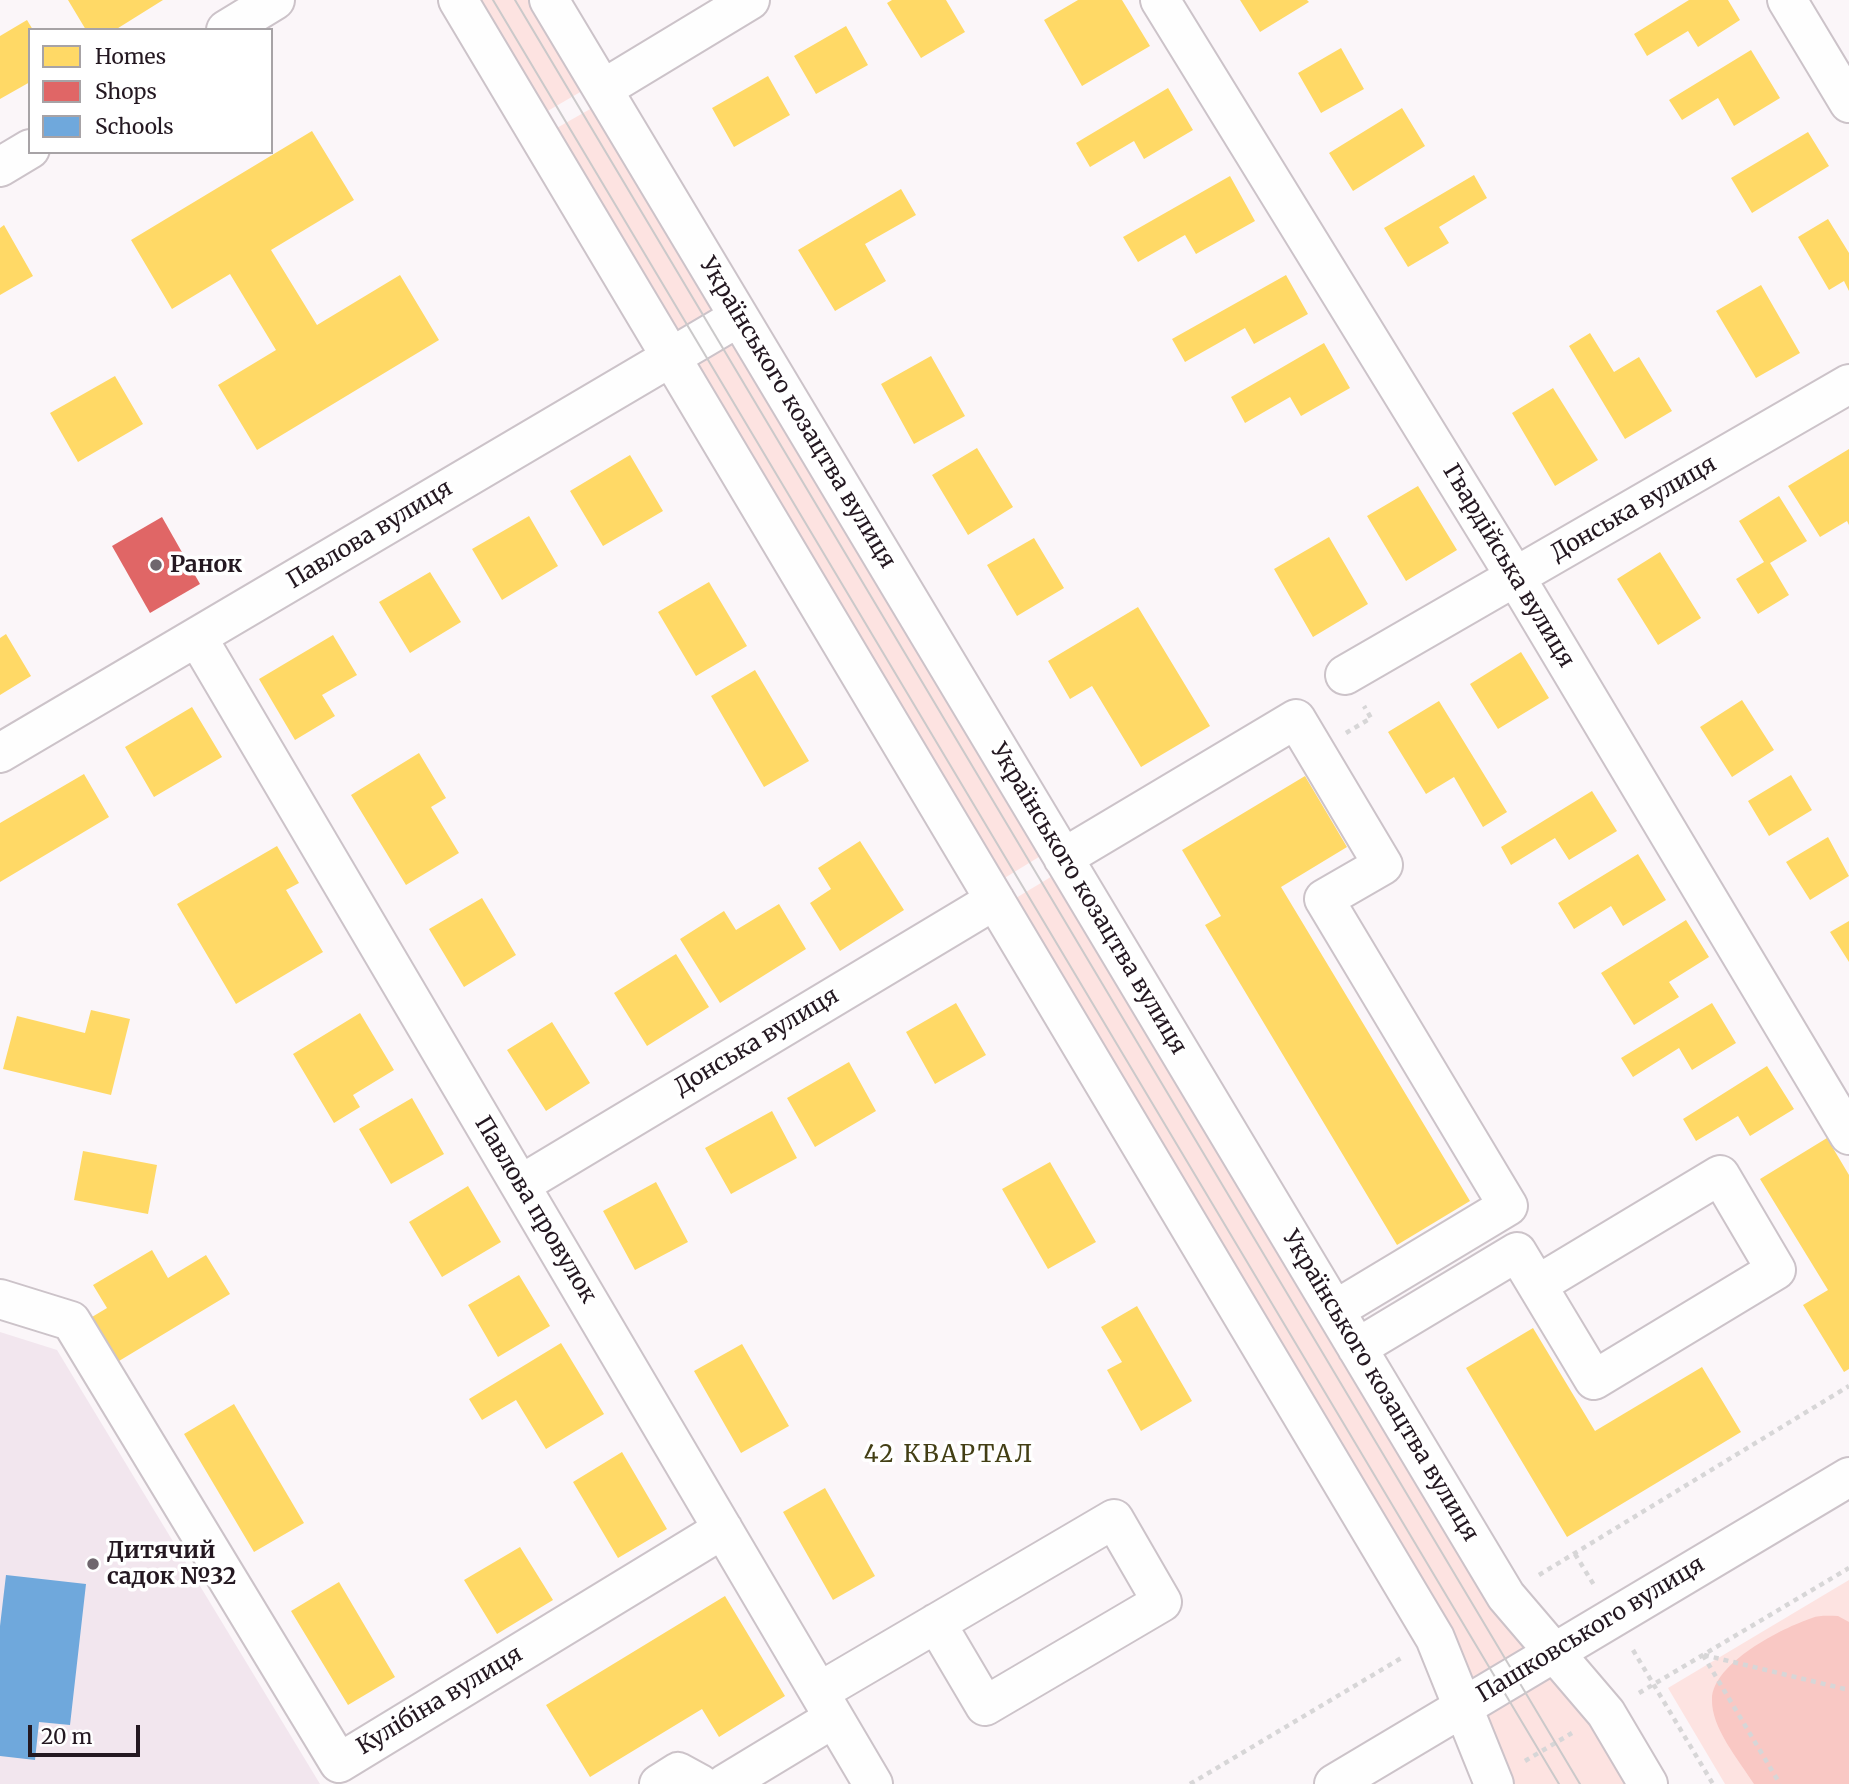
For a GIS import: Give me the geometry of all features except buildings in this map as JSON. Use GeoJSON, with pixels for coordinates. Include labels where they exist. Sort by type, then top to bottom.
{"type":"FeatureCollection","features":[{"type":"Feature","properties":{"kind":"street"},"geometry":{"type":"LineString","coordinates":[[229,28],[275,0]]}},
{"type":"Feature","properties":{"kind":"street"},"geometry":{"type":"LineString","coordinates":[[458,0],[1435,1638],[1494,1784]]}},
{"type":"Feature","properties":{"kind":"street","name":"Українського козацтва вулиця"},"geometry":{"type":"LineString","coordinates":[[549,0],[1506,1596],[1552,1654],[1606,1713],[1648,1784]]}},
{"type":"Feature","properties":{"kind":"street"},"geometry":{"type":"LineString","coordinates":[[603,89],[750,0]]}},
{"type":"Feature","properties":{"kind":"street","name":"Гвардійська вулиця"},"geometry":{"type":"LineString","coordinates":[[1160,0],[1516,578],[1849,1135]]}},
{"type":"Feature","properties":{"kind":"street"},"geometry":{"type":"LineString","coordinates":[[1787,0],[1849,103]]}},
{"type":"Feature","properties":{"kind":"street"},"geometry":{"type":"LineString","coordinates":[[0,167],[28,150]]}},
{"type":"Feature","properties":{"kind":"street","name":"Павлова вулиця"},"geometry":{"type":"LineString","coordinates":[[0,753],[739,317]]}},
{"type":"Feature","properties":{"kind":"street","name":"Донська вулиця"},"geometry":{"type":"LineString","coordinates":[[1345,675],[1849,384]]}},
{"type":"Feature","properties":{"kind":"street","name":"Павлова провулок"},"geometry":{"type":"LineString","coordinates":[[197,637],[873,1784]]}},
{"type":"Feature","properties":{"kind":"street"},"geometry":{"type":"LineString","coordinates":[[1063,858],[1296,719],[1383,864],[1324,900],[1508,1206],[1335,1310]]}},
{"type":"Feature","properties":{"kind":"street","name":"Донська вулиця"},"geometry":{"type":"LineString","coordinates":[[520,1185],[995,900]]}},
{"type":"Feature","properties":{"kind":"street"},"geometry":{"type":"LineString","coordinates":[[1357,1348],[1517,1252],[1594,1380],[1776,1270],[1720,1175],[1537,1285]]}},
{"type":"Feature","properties":{"kind":"street","name":"Кулібіна вулиця"},"geometry":{"type":"LineString","coordinates":[[0,1299],[71,1321],[339,1763],[723,1529]]}},
{"type":"Feature","properties":{"kind":"street","name":"Пашковського вулиця"},"geometry":{"type":"LineString","coordinates":[[1334,1784],[1849,1477]]}},
{"type":"Feature","properties":{"kind":"street"},"geometry":{"type":"LineString","coordinates":[[725,1784],[780,1770],[827,1705],[936,1623],[1114,1519],[1162,1602],[985,1706],[936,1623]]}},
{"type":"Feature","properties":{"kind":"street"},"geometry":{"type":"LineString","coordinates":[[659,1784],[678,1772],[700,1784]]}},
{"type":"Feature","properties":{"kind":"path"},"geometry":{"type":"LineString","coordinates":[[1575,1554],[1849,1386]]}},
{"type":"Feature","properties":{"kind":"path"},"geometry":{"type":"LineString","coordinates":[[1713,1784],[1654,1684],[1849,1567]]}},
{"type":"Feature","properties":{"kind":"path"},"geometry":{"type":"LineString","coordinates":[[1703,1655],[1849,1690]]}},
{"type":"Feature","properties":{"kind":"path"},"geometry":{"type":"LineString","coordinates":[[1703,1655],[1780,1784]]}},
{"type":"Feature","properties":{"kind":"path"},"geometry":{"type":"LineString","coordinates":[[1190,1784],[1359,1683]]}},
{"type":"Feature","properties":{"kind":"shaded area"},"geometry":{"type":"Polygon","coordinates":[[[469,0],[537,0],[589,87],[539,116],[469,0]]]}},
{"type":"Feature","properties":{"kind":"shaded area"},"geometry":{"type":"Polygon","coordinates":[[[599,104],[725,315],[675,345],[548,133],[599,104]]]}},
{"type":"Feature","properties":{"kind":"shaded area"},"geometry":{"type":"Polygon","coordinates":[[[736,332],[1047,852],[998,882],[686,362],[736,332]]]}},
{"type":"Feature","properties":{"kind":"shaded area"},"geometry":{"type":"Polygon","coordinates":[[[1059,872],[1527,1655],[1476,1686],[1011,901],[1059,872]]]}},
{"type":"Feature","properties":{"kind":"shaded area","name":"Дитячий садок №32"},"geometry":{"type":"Polygon","coordinates":[[[0,1332],[57,1350],[320,1784],[0,1784],[0,1332]]]}},
{"type":"Feature","properties":{"kind":"shaded area"},"geometry":{"type":"Polygon","coordinates":[[[1849,1580],[1849,1784],[1725,1784],[1668,1688],[1849,1580]]]}},
{"type":"Feature","properties":{"kind":"shaded area"},"geometry":{"type":"Polygon","coordinates":[[[1838,1616],[1849,1622],[1849,1784],[1754,1784],[1716,1721],[1712,1699],[1715,1686],[1736,1660],[1767,1639],[1815,1617],[1838,1616]]]}},
{"type":"Feature","properties":{"kind":"shaded area"},"geometry":{"type":"Polygon","coordinates":[[[1552,1668],[1635,1784],[1508,1784],[1477,1712],[1552,1668]]]}},
{"type":"Feature","properties":{"kind":"tram line"},"geometry":{"type":"LineString","coordinates":[[493,0],[1559,1784]]}},
{"type":"Feature","properties":{"kind":"tram line"},"geometry":{"type":"LineString","coordinates":[[515,0],[1580,1784]]}},
{"type":"Feature","properties":{"kind":"place","name":"Ранок"},"geometry":{"type":"Point","coordinates":[156,565]}},
{"type":"Feature","properties":{"kind":"place","name":"Дитячий садок №32"},"geometry":{"type":"Point","coordinates":[93,1564]}},
{"type":"Feature","properties":{"kind":"district","name":"42 КВАРТАЛ"},"geometry":{"type":"Point","coordinates":[949,1455]}}]}
